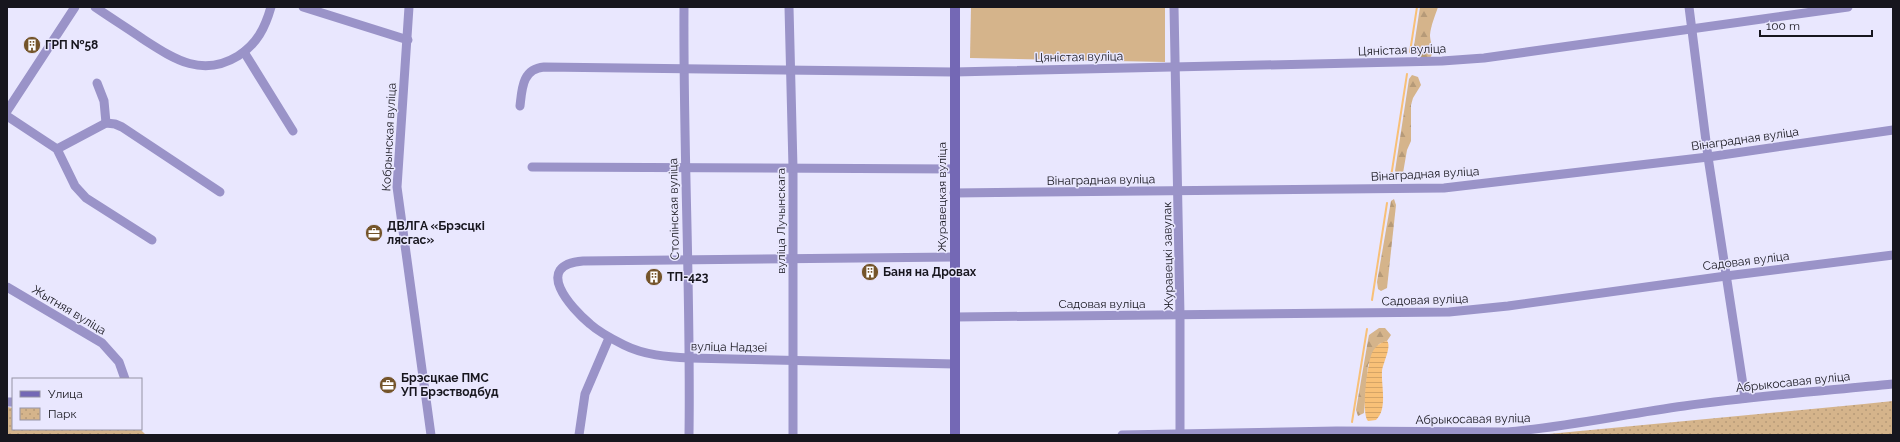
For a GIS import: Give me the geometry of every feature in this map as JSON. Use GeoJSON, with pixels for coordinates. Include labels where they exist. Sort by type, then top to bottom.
{"type":"FeatureCollection","features":[{"type":"Feature","properties":{"kind":"street"},"geometry":{"type":"LineString","coordinates":[[7,111],[75,7]]}},
{"type":"Feature","properties":{"kind":"street"},"geometry":{"type":"LineString","coordinates":[[95,7],[168,54],[186,63],[212,66],[228,61],[244,52],[260,35],[271,7]]}},
{"type":"Feature","properties":{"kind":"street"},"geometry":{"type":"LineString","coordinates":[[303,7],[408,40]]}},
{"type":"Feature","properties":{"kind":"street","name":"Кобрынская вуліца"},"geometry":{"type":"LineString","coordinates":[[409,7],[397,188],[431,435]]}},
{"type":"Feature","properties":{"kind":"street","name":"Столінская вуліца"},"geometry":{"type":"LineString","coordinates":[[684,7],[687,259],[690,358],[689,435]]}},
{"type":"Feature","properties":{"kind":"street","name":"вуліца Лучынскага"},"geometry":{"type":"LineString","coordinates":[[789,7],[793,168],[793,435]]}},
{"type":"Feature","properties":{"kind":"street","name":"Журавецкая вуліца"},"geometry":{"type":"LineString","coordinates":[[955,7],[955,435]]}},
{"type":"Feature","properties":{"kind":"street","name":"Журавецкі завулак"},"geometry":{"type":"LineString","coordinates":[[1174,7],[1180,315],[1180,433]]}},
{"type":"Feature","properties":{"kind":"street"},"geometry":{"type":"LineString","coordinates":[[1689,7],[1708,157],[1746,398]]}},
{"type":"Feature","properties":{"kind":"street","name":"Цяністая вуліца"},"geometry":{"type":"LineString","coordinates":[[520,106],[526,76],[532,70],[540,67],[954,72],[1176,68],[1456,60],[1848,7]]}},
{"type":"Feature","properties":{"kind":"street"},"geometry":{"type":"LineString","coordinates":[[244,52],[293,131]]}},
{"type":"Feature","properties":{"kind":"street"},"geometry":{"type":"LineString","coordinates":[[97,83],[104,101],[106,123]]}},
{"type":"Feature","properties":{"kind":"street"},"geometry":{"type":"LineString","coordinates":[[7,116],[57,149],[80,192],[98,207],[152,240]]}},
{"type":"Feature","properties":{"kind":"street"},"geometry":{"type":"LineString","coordinates":[[57,149],[106,123],[115,124],[122,127],[220,192]]}},
{"type":"Feature","properties":{"kind":"street","name":"Вінаградная вуліца"},"geometry":{"type":"LineString","coordinates":[[954,193],[1444,188],[1708,157],[1893,130]]}},
{"type":"Feature","properties":{"kind":"street"},"geometry":{"type":"LineString","coordinates":[[532,167],[954,169]]}},
{"type":"Feature","properties":{"kind":"street","name":"Садовая вуліца"},"geometry":{"type":"LineString","coordinates":[[955,317],[1449,312],[1508,306],[1893,255]]}},
{"type":"Feature","properties":{"kind":"street","name":"вуліца Надзеі"},"geometry":{"type":"LineString","coordinates":[[955,258],[793,260],[687,259],[577,262],[561,269],[557,280],[564,296],[586,320],[609,338],[625,346],[647,353],[690,358],[955,364]]}},
{"type":"Feature","properties":{"kind":"street","name":"Жытняя вуліца"},"geometry":{"type":"LineString","coordinates":[[7,287],[102,343],[119,362],[125,378]]}},
{"type":"Feature","properties":{"kind":"street"},"geometry":{"type":"LineString","coordinates":[[579,435],[586,394],[609,338]]}},
{"type":"Feature","properties":{"kind":"street","name":"Абрыкосавая вуліца"},"geometry":{"type":"LineString","coordinates":[[1122,435],[1180,433],[1507,432],[1534,430],[1649,411],[1746,398],[1893,384]]}},
{"type":"Feature","properties":{"kind":"green space"},"geometry":{"type":"Polygon","coordinates":[[[971,7],[1165,7],[1165,62],[970,58],[971,7]]]}},
{"type":"Feature","properties":{"kind":"green space"},"geometry":{"type":"Polygon","coordinates":[[[1420,7],[1438,7],[1430,35],[1432,52],[1429,58],[1418,56],[1414,46],[1420,7]]]}},
{"type":"Feature","properties":{"kind":"green space"},"geometry":{"type":"Polygon","coordinates":[[[1412,75],[1418,77],[1421,85],[1413,98],[1411,105],[1411,141],[1407,150],[1403,173],[1399,176],[1395,171],[1409,79],[1412,75]]]}},
{"type":"Feature","properties":{"kind":"green space"},"geometry":{"type":"Polygon","coordinates":[[[1394,199],[1396,205],[1387,288],[1381,291],[1378,289],[1377,282],[1391,201],[1394,199]]]}},
{"type":"Feature","properties":{"kind":"green space"},"geometry":{"type":"Polygon","coordinates":[[[1379,328],[1385,328],[1391,335],[1387,341],[1379,344],[1368,365],[1364,413],[1358,416],[1356,410],[1369,335],[1379,328]]]}},
{"type":"Feature","properties":{"kind":"green space"},"geometry":{"type":"Polygon","coordinates":[[[1893,401],[1893,435],[1538,435],[1864,404],[1893,401]]]}},
{"type":"Feature","properties":{"kind":"green space"},"geometry":{"type":"Polygon","coordinates":[[[7,407],[12,408],[12,430],[141,430],[146,435],[7,435],[7,407]]]}},
{"type":"Feature","properties":{"kind":"shaded area"},"geometry":{"type":"Polygon","coordinates":[[[1387,341],[1388,351],[1382,371],[1382,410],[1376,420],[1368,421],[1365,409],[1365,398],[1369,365],[1374,349],[1381,343],[1387,341]]]}},
{"type":"Feature","properties":{"kind":"waterway"},"geometry":{"type":"LineString","coordinates":[[1410,52],[1417,7]]}},
{"type":"Feature","properties":{"kind":"waterway"},"geometry":{"type":"LineString","coordinates":[[1391,177],[1407,74]]}},
{"type":"Feature","properties":{"kind":"waterway"},"geometry":{"type":"LineString","coordinates":[[1372,300],[1387,203]]}},
{"type":"Feature","properties":{"kind":"waterway"},"geometry":{"type":"LineString","coordinates":[[1352,422],[1367,329]]}},
{"type":"Feature","properties":{"kind":"place","name":"ГРП №58"},"geometry":{"type":"Point","coordinates":[32,45]}},
{"type":"Feature","properties":{"kind":"place","name":"ДВЛГА «Брэсцкі лясгас»"},"geometry":{"type":"Point","coordinates":[374,233]}},
{"type":"Feature","properties":{"kind":"place","name":"Баня на Дровах"},"geometry":{"type":"Point","coordinates":[870,272]}},
{"type":"Feature","properties":{"kind":"place","name":"ТП-423"},"geometry":{"type":"Point","coordinates":[654,277]}},
{"type":"Feature","properties":{"kind":"place","name":"Брэсцкае ПМС УП Брэстводбуд"},"geometry":{"type":"Point","coordinates":[388,385]}}]}
